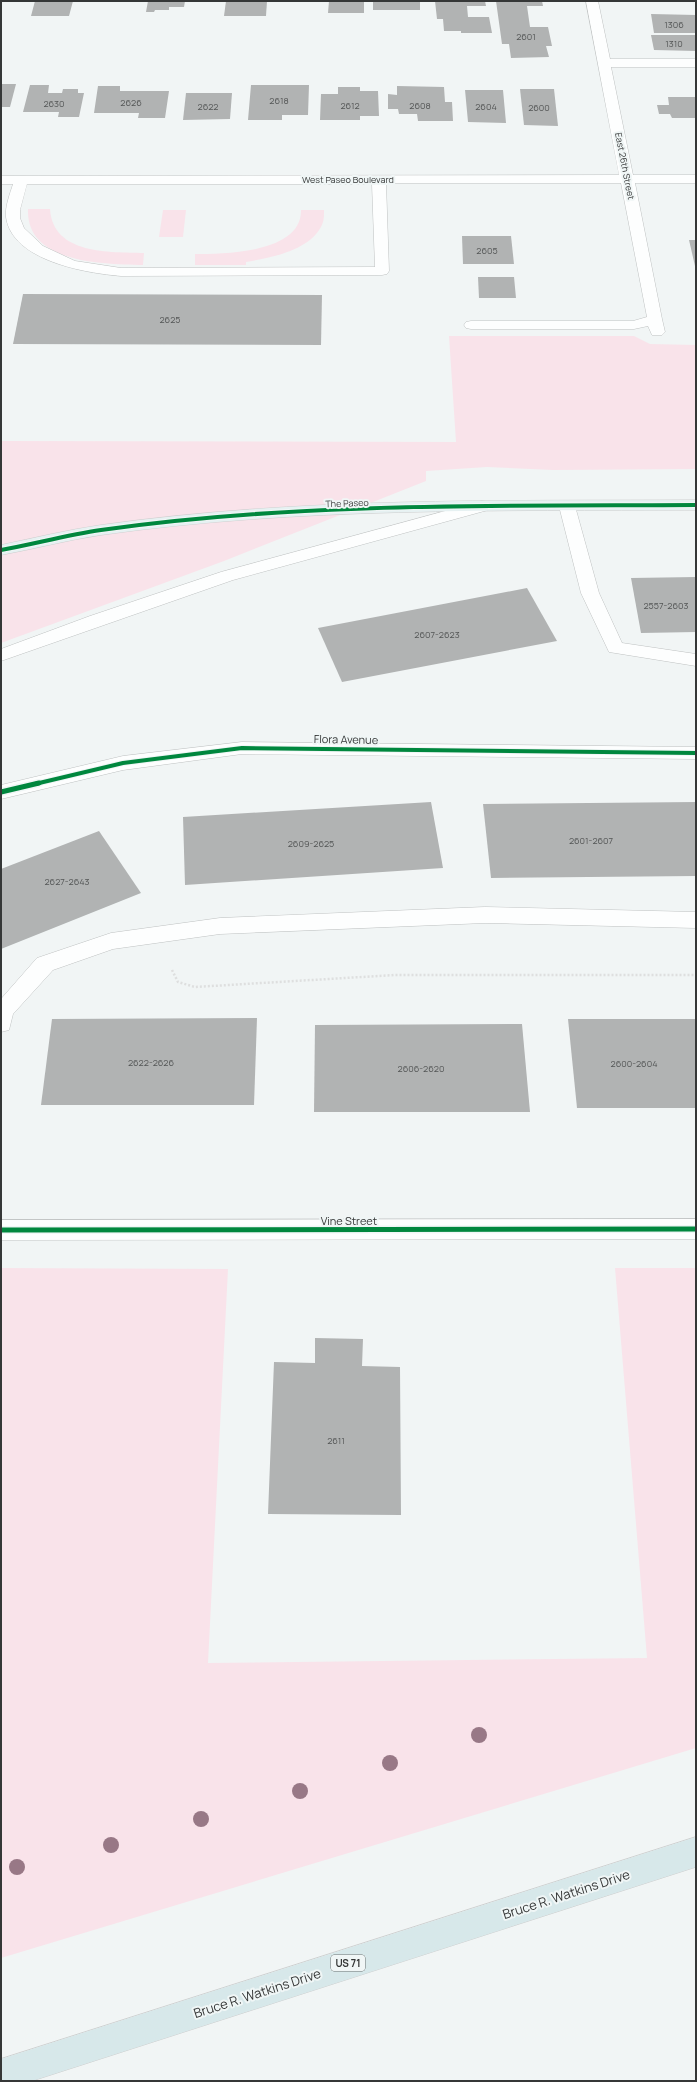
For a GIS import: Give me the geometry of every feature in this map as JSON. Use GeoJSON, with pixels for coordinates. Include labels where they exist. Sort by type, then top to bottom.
{"type":"FeatureCollection","features":[{"type":"Feature","properties":{"kind":"highway","name":"Bruce R. Watkins Drive"},"geometry":{"type":"LineString","coordinates":[[1,2075],[696,1852]]}},
{"type":"Feature","properties":{"kind":"main road","name":"The Paseo"},"geometry":{"type":"LineString","coordinates":[[1,550],[100,530],[263,513],[482,506],[696,505]]}},
{"type":"Feature","properties":{"kind":"street","name":"East 26th Street"},"geometry":{"type":"LineString","coordinates":[[471,325],[656,326],[592,1]]}},
{"type":"Feature","properties":{"kind":"street"},"geometry":{"type":"LineString","coordinates":[[604,63],[696,63]]}},
{"type":"Feature","properties":{"kind":"street"},"geometry":{"type":"LineString","coordinates":[[21,180],[13,214],[17,227],[42,253],[67,263],[87,268],[121,272],[382,271],[379,178]]}},
{"type":"Feature","properties":{"kind":"street","name":"West Paseo Boulevard"},"geometry":{"type":"LineString","coordinates":[[1,180],[379,178],[696,179]]}},
{"type":"Feature","properties":{"kind":"street"},"geometry":{"type":"LineString","coordinates":[[1,655],[96,620],[227,576],[482,506]]}},
{"type":"Feature","properties":{"kind":"street"},"geometry":{"type":"LineString","coordinates":[[567,506],[590,593],[615,648],[696,660]]}},
{"type":"Feature","properties":{"kind":"street","name":"Flora Avenue"},"geometry":{"type":"LineString","coordinates":[[1,792],[123,763],[242,748],[696,753]]}},
{"type":"Feature","properties":{"kind":"street"},"geometry":{"type":"LineString","coordinates":[[1,1024],[3,1011],[45,964],[111,941],[220,926],[485,915],[696,920]]}},
{"type":"Feature","properties":{"kind":"street","name":"Vine Street"},"geometry":{"type":"LineString","coordinates":[[1,1230],[696,1229]]}},
{"type":"Feature","properties":{"kind":"path"},"geometry":{"type":"LineString","coordinates":[[172,967],[173,974],[178,982],[195,987],[395,975],[696,975]]}},
{"type":"Feature","properties":{"kind":"shaded area"},"geometry":{"type":"Polygon","coordinates":[[[28,209],[50,209],[54,224],[61,235],[72,243],[85,248],[100,251],[144,253],[143,265],[108,264],[70,257],[53,251],[40,241],[31,227],[28,209]]]}},
{"type":"Feature","properties":{"kind":"shaded area"},"geometry":{"type":"Polygon","coordinates":[[[163,210],[186,210],[183,237],[159,237],[163,210]]]}},
{"type":"Feature","properties":{"kind":"shaded area"},"geometry":{"type":"Polygon","coordinates":[[[301,210],[324,210],[324,218],[318,232],[311,240],[301,246],[279,255],[246,262],[246,265],[195,265],[195,254],[242,251],[260,248],[276,243],[289,235],[298,224],[301,210]]]}},
{"type":"Feature","properties":{"kind":"shaded area"},"geometry":{"type":"Polygon","coordinates":[[[449,336],[634,336],[650,344],[696,345],[696,469],[553,470],[487,467],[426,471],[426,481],[224,561],[1,643],[1,441],[456,442],[449,336]]]}},
{"type":"Feature","properties":{"kind":"shaded area"},"geometry":{"type":"Polygon","coordinates":[[[1,1268],[228,1269],[208,1663],[647,1658],[615,1268],[696,1268],[696,1748],[1,1958],[1,1268]]]}},
{"type":"Feature","properties":{"kind":"building"},"geometry":{"type":"Polygon","coordinates":[[[35,1],[73,1],[69,16],[31,16],[35,1]]]}},
{"type":"Feature","properties":{"kind":"building"},"geometry":{"type":"Polygon","coordinates":[[[148,1],[185,1],[184,7],[169,7],[169,10],[155,10],[154,12],[146,12],[148,1]]]}},
{"type":"Feature","properties":{"kind":"building"},"geometry":{"type":"Polygon","coordinates":[[[226,1],[267,1],[266,16],[224,16],[226,1]]]}},
{"type":"Feature","properties":{"kind":"building"},"geometry":{"type":"Polygon","coordinates":[[[329,1],[364,1],[364,13],[328,13],[329,1]]]}},
{"type":"Feature","properties":{"kind":"building"},"geometry":{"type":"Polygon","coordinates":[[[373,1],[420,1],[420,10],[373,10],[373,1]]]}},
{"type":"Feature","properties":{"kind":"building"},"geometry":{"type":"Polygon","coordinates":[[[435,1],[485,1],[486,6],[467,6],[468,17],[489,17],[492,33],[461,33],[461,31],[444,31],[443,19],[437,19],[435,1]]]}},
{"type":"Feature","properties":{"kind":"building"},"geometry":{"type":"Polygon","coordinates":[[[496,1],[542,1],[543,6],[527,6],[530,27],[548,27],[552,46],[546,46],[549,57],[511,58],[509,44],[502,44],[496,1]]]}},
{"type":"Feature","properties":{"kind":"building"},"geometry":{"type":"Polygon","coordinates":[[[651,14],[696,15],[696,33],[654,33],[651,14]]]}},
{"type":"Feature","properties":{"kind":"building"},"geometry":{"type":"Polygon","coordinates":[[[651,35],[696,35],[696,51],[654,50],[651,35]]]}},
{"type":"Feature","properties":{"kind":"building"},"geometry":{"type":"Polygon","coordinates":[[[1,84],[16,84],[10,107],[1,107],[1,84]]]}},
{"type":"Feature","properties":{"kind":"building"},"geometry":{"type":"Polygon","coordinates":[[[30,85],[49,85],[48,93],[62,93],[63,89],[78,89],[78,93],[84,93],[79,117],[58,117],[59,112],[23,112],[30,85]]]}},
{"type":"Feature","properties":{"kind":"building"},"geometry":{"type":"Polygon","coordinates":[[[251,85],[309,85],[308,115],[282,115],[282,120],[248,120],[251,85]]]}},
{"type":"Feature","properties":{"kind":"building"},"geometry":{"type":"Polygon","coordinates":[[[98,86],[120,86],[120,91],[169,91],[165,118],[138,118],[139,113],[94,113],[98,86]]]}},
{"type":"Feature","properties":{"kind":"building"},"geometry":{"type":"Polygon","coordinates":[[[397,86],[444,87],[445,102],[452,102],[453,121],[418,121],[417,114],[399,114],[398,109],[388,109],[388,94],[397,95],[397,86]]]}},
{"type":"Feature","properties":{"kind":"building"},"geometry":{"type":"Polygon","coordinates":[[[338,87],[360,87],[360,91],[378,91],[379,116],[360,116],[360,120],[320,120],[321,94],[338,94],[338,87]]]}},
{"type":"Feature","properties":{"kind":"building"},"geometry":{"type":"Polygon","coordinates":[[[520,89],[554,89],[558,126],[524,125],[520,89]]]}},
{"type":"Feature","properties":{"kind":"building"},"geometry":{"type":"Polygon","coordinates":[[[465,90],[503,90],[506,123],[468,122],[465,90]]]}},
{"type":"Feature","properties":{"kind":"building"},"geometry":{"type":"Polygon","coordinates":[[[186,93],[232,93],[230,119],[183,120],[186,93]]]}},
{"type":"Feature","properties":{"kind":"building"},"geometry":{"type":"Polygon","coordinates":[[[668,97],[696,97],[696,118],[672,118],[670,114],[659,114],[657,105],[669,105],[668,97]]]}},
{"type":"Feature","properties":{"kind":"building"},"geometry":{"type":"Polygon","coordinates":[[[462,236],[511,236],[514,264],[463,264],[462,236]]]}},
{"type":"Feature","properties":{"kind":"building"},"geometry":{"type":"Polygon","coordinates":[[[689,240],[696,240],[696,266],[695,266],[689,240]]]}},
{"type":"Feature","properties":{"kind":"building"},"geometry":{"type":"Polygon","coordinates":[[[478,277],[514,277],[516,298],[479,298],[478,277]]]}},
{"type":"Feature","properties":{"kind":"building"},"geometry":{"type":"Polygon","coordinates":[[[23,294],[322,295],[321,345],[13,344],[23,294]]]}},
{"type":"Feature","properties":{"kind":"building"},"geometry":{"type":"Polygon","coordinates":[[[696,577],[696,632],[641,633],[631,578],[696,577]]]}},
{"type":"Feature","properties":{"kind":"building"},"geometry":{"type":"Polygon","coordinates":[[[527,588],[557,641],[342,682],[318,628],[527,588]]]}},
{"type":"Feature","properties":{"kind":"building"},"geometry":{"type":"Polygon","coordinates":[[[431,802],[443,868],[185,885],[183,817],[431,802]]]}},
{"type":"Feature","properties":{"kind":"building"},"geometry":{"type":"Polygon","coordinates":[[[696,802],[696,876],[491,878],[483,804],[696,802]]]}},
{"type":"Feature","properties":{"kind":"building"},"geometry":{"type":"Polygon","coordinates":[[[99,831],[141,893],[1,949],[1,869],[99,831]]]}},
{"type":"Feature","properties":{"kind":"building"},"geometry":{"type":"Polygon","coordinates":[[[257,1018],[254,1105],[41,1105],[52,1019],[257,1018]]]}},
{"type":"Feature","properties":{"kind":"building"},"geometry":{"type":"Polygon","coordinates":[[[568,1019],[696,1019],[696,1108],[577,1108],[568,1019]]]}},
{"type":"Feature","properties":{"kind":"building"},"geometry":{"type":"Polygon","coordinates":[[[522,1024],[530,1112],[314,1112],[315,1025],[522,1024]]]}},
{"type":"Feature","properties":{"kind":"building"},"geometry":{"type":"Polygon","coordinates":[[[315,1338],[363,1339],[362,1366],[400,1367],[401,1515],[268,1514],[274,1362],[315,1363],[315,1338]]]}},
{"type":"Feature","properties":{"kind":"cycle path"},"geometry":{"type":"LineString","coordinates":[[1,550],[101,530],[175,521],[323,510],[472,506],[696,505]]}},
{"type":"Feature","properties":{"kind":"cycle path"},"geometry":{"type":"LineString","coordinates":[[1,792],[123,763],[242,748],[696,753]]}},
{"type":"Feature","properties":{"kind":"cycle path"},"geometry":{"type":"LineString","coordinates":[[1,1230],[696,1229]]}}]}
